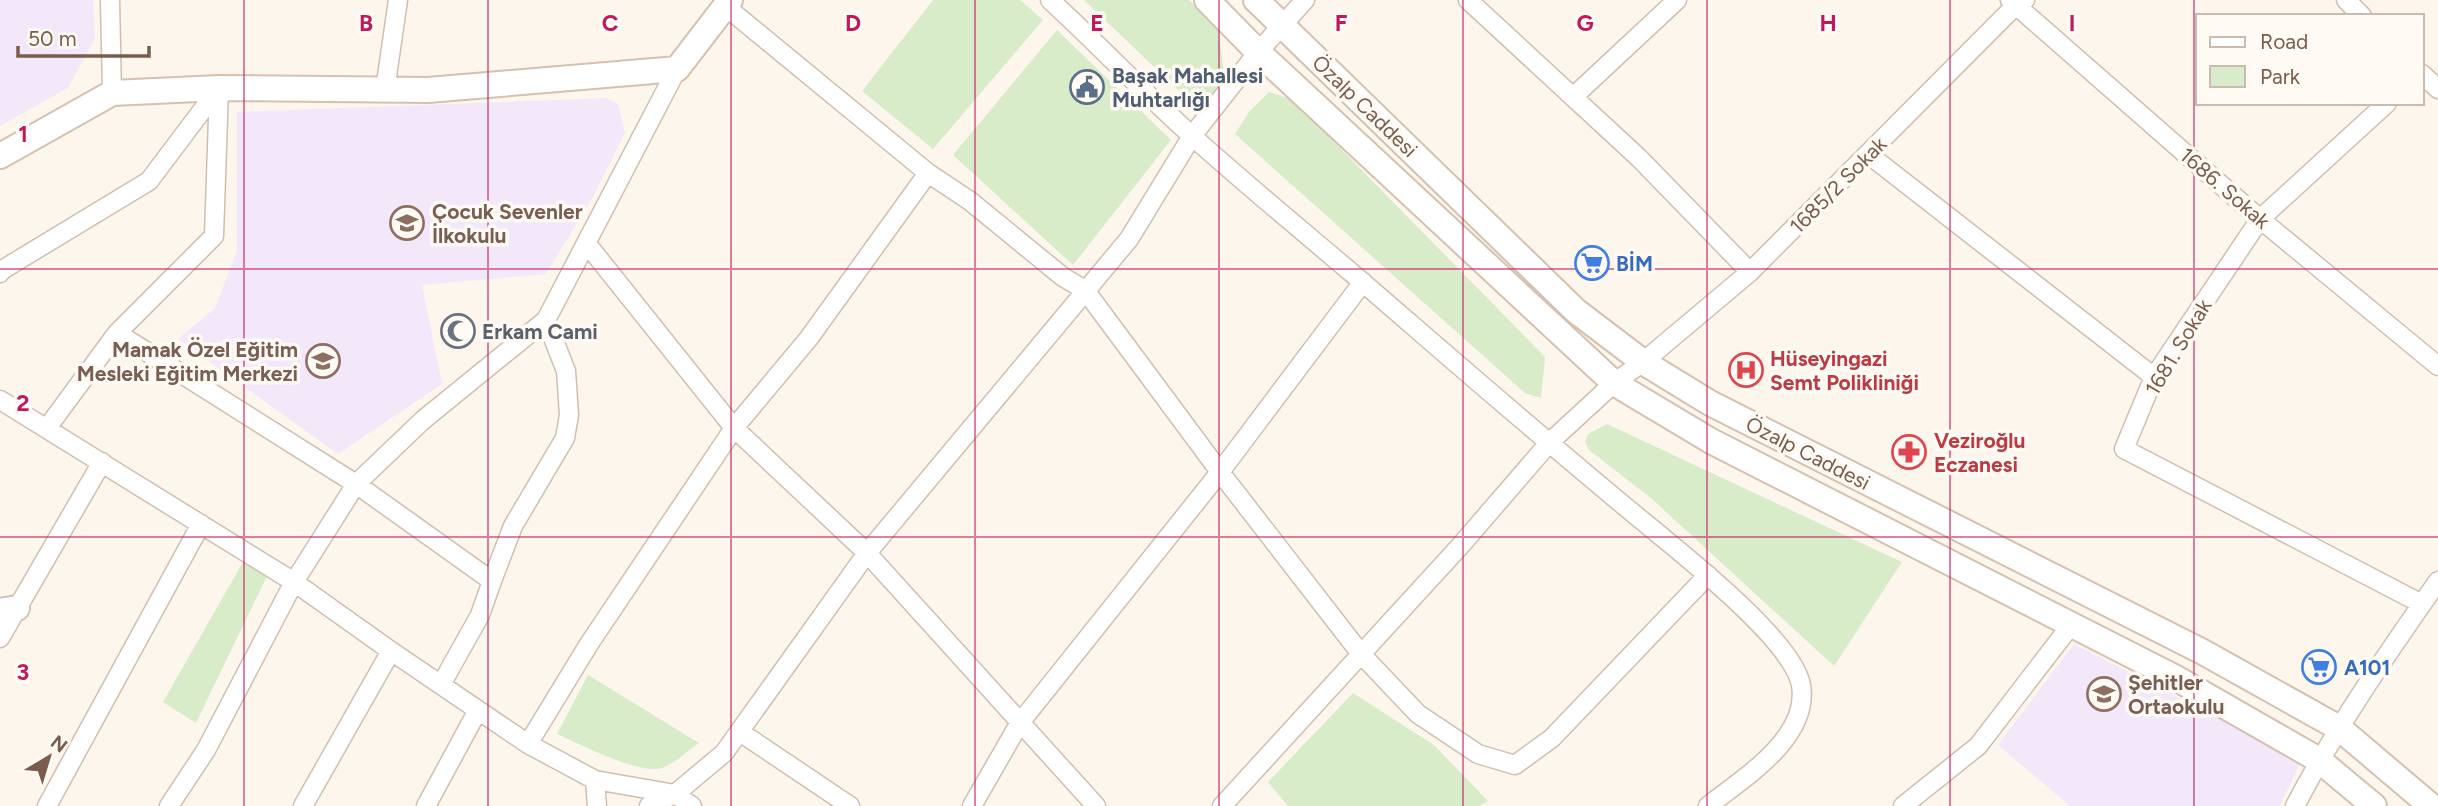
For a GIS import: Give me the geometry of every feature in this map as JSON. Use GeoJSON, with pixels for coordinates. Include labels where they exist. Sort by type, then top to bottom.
{"type":"FeatureCollection","features":[{"type":"Feature","properties":{"kind":"main road","name":"Özalp Caddesi"},"geometry":{"type":"LineString","coordinates":[[1207,0],[1258,52],[1614,383],[1711,441],[2174,677],[2319,760],[2374,806]]}},
{"type":"Feature","properties":{"kind":"main road","name":"Özalp Caddesi"},"geometry":{"type":"LineString","coordinates":[[1256,0],[1576,311],[1643,362],[1710,403],[2203,652],[2339,728],[2431,806]]}},
{"type":"Feature","properties":{"kind":"main road"},"geometry":{"type":"LineString","coordinates":[[0,156],[112,93],[219,88],[428,90],[677,68],[727,3]]}},
{"type":"Feature","properties":{"kind":"street"},"geometry":{"type":"LineString","coordinates":[[110,0],[112,93]]}},
{"type":"Feature","properties":{"kind":"street"},"geometry":{"type":"LineString","coordinates":[[385,90],[398,0]]}},
{"type":"Feature","properties":{"kind":"street"},"geometry":{"type":"LineString","coordinates":[[1050,0],[1192,136],[1549,443],[1708,575],[1740,604],[1785,654],[1801,684],[1801,708],[1786,740],[1708,806]]}},
{"type":"Feature","properties":{"kind":"street"},"geometry":{"type":"LineString","coordinates":[[649,806],[675,794],[724,753],[867,552],[1129,239],[1192,136],[1258,52],[1305,0]]}},
{"type":"Feature","properties":{"kind":"street"},"geometry":{"type":"LineString","coordinates":[[1468,0],[1639,158],[1750,272]]}},
{"type":"Feature","properties":{"kind":"street"},"geometry":{"type":"LineString","coordinates":[[1573,97],[1677,0]]}},
{"type":"Feature","properties":{"kind":"street"},"geometry":{"type":"LineString","coordinates":[[2346,0],[2360,14]]}},
{"type":"Feature","properties":{"kind":"street","name":"1685/2 Sokak"},"geometry":{"type":"LineString","coordinates":[[1222,806],[1461,545],[1549,443],[1614,383],[1750,272],[2017,2]]}},
{"type":"Feature","properties":{"kind":"street","name":"1686. Sokak"},"geometry":{"type":"LineString","coordinates":[[2017,2],[2260,219],[2438,366]]}},
{"type":"Feature","properties":{"kind":"street"},"geometry":{"type":"LineString","coordinates":[[727,3],[929,173],[970,201],[1063,277],[1085,290],[1220,472],[1361,654],[1418,714],[1478,754],[1515,765],[1552,738],[1708,575]]}},
{"type":"Feature","properties":{"kind":"street"},"geometry":{"type":"LineString","coordinates":[[169,806],[206,750],[294,582],[356,484],[423,420],[547,320],[677,68]]}},
{"type":"Feature","properties":{"kind":"street"},"geometry":{"type":"LineString","coordinates":[[2424,76],[2438,89]]}},
{"type":"Feature","properties":{"kind":"street"},"geometry":{"type":"LineString","coordinates":[[1,271],[149,181],[219,88]]}},
{"type":"Feature","properties":{"kind":"street"},"geometry":{"type":"LineString","coordinates":[[47,428],[117,333],[214,236],[219,88]]}},
{"type":"Feature","properties":{"kind":"street","name":"1681. Sokak"},"geometry":{"type":"LineString","coordinates":[[2385,105],[2260,219],[2154,377],[2124,449],[2422,604]]}},
{"type":"Feature","properties":{"kind":"street"},"geometry":{"type":"LineString","coordinates":[[1868,154],[2154,377]]}},
{"type":"Feature","properties":{"kind":"street"},"geometry":{"type":"LineString","coordinates":[[528,744],[589,644],[734,428],[809,338],[929,173]]}},
{"type":"Feature","properties":{"kind":"street"},"geometry":{"type":"LineString","coordinates":[[587,244],[734,428],[867,552],[1019,724],[1096,806]]}},
{"type":"Feature","properties":{"kind":"street"},"geometry":{"type":"LineString","coordinates":[[972,806],[1019,724],[1220,472],[1363,282]]}},
{"type":"Feature","properties":{"kind":"street"},"geometry":{"type":"LineString","coordinates":[[442,684],[480,615],[513,526],[565,438],[569,415],[566,371],[547,320]]}},
{"type":"Feature","properties":{"kind":"street"},"geometry":{"type":"LineString","coordinates":[[117,333],[356,484],[492,581]]}},
{"type":"Feature","properties":{"kind":"street"},"geometry":{"type":"LineString","coordinates":[[0,400],[294,582],[528,744],[595,780],[675,794],[692,806]]}},
{"type":"Feature","properties":{"kind":"street"},"geometry":{"type":"LineString","coordinates":[[0,638],[9,610],[102,463]]}},
{"type":"Feature","properties":{"kind":"street"},"geometry":{"type":"LineString","coordinates":[[47,806],[201,524]]}},
{"type":"Feature","properties":{"kind":"street"},"geometry":{"type":"LineString","coordinates":[[2295,806],[2339,728],[2406,624],[2438,581]]}},
{"type":"Feature","properties":{"kind":"street"},"geometry":{"type":"LineString","coordinates":[[1903,806],[1978,746],[2071,625]]}},
{"type":"Feature","properties":{"kind":"street"},"geometry":{"type":"LineString","coordinates":[[303,806],[390,651]]}},
{"type":"Feature","properties":{"kind":"street"},"geometry":{"type":"LineString","coordinates":[[426,806],[478,710]]}},
{"type":"Feature","properties":{"kind":"street"},"geometry":{"type":"LineString","coordinates":[[740,732],[850,806]]}},
{"type":"Feature","properties":{"kind":"street"},"geometry":{"type":"LineString","coordinates":[[595,780],[597,806]]}},
{"type":"Feature","properties":{"kind":"shaded area"},"geometry":{"type":"Polygon","coordinates":[[[0,0],[93,0],[95,38],[68,88],[0,126],[0,0]]]}},
{"type":"Feature","properties":{"kind":"shaded area","name":"Çocuk Sevenler İlkokulu"},"geometry":{"type":"Polygon","coordinates":[[[606,98],[618,104],[625,133],[594,195],[546,274],[422,285],[442,384],[338,454],[178,339],[215,308],[237,251],[237,112],[606,98]]]}},
{"type":"Feature","properties":{"kind":"shaded area","name":"Şehitler Ortaokulu"},"geometry":{"type":"Polygon","coordinates":[[[2074,644],[2301,761],[2280,806],[2070,806],[1998,745],[2074,644]]]}},
{"type":"Feature","properties":{"kind":"green space"},"geometry":{"type":"Polygon","coordinates":[[[933,0],[1020,0],[1043,20],[933,149],[862,91],[933,0]]]}},
{"type":"Feature","properties":{"kind":"green space"},"geometry":{"type":"Polygon","coordinates":[[[1084,0],[1189,0],[1218,28],[1224,73],[1214,95],[1196,107],[1084,0]]]}},
{"type":"Feature","properties":{"kind":"green space"},"geometry":{"type":"Polygon","coordinates":[[[1057,30],[1171,140],[1073,265],[953,155],[1057,30]]]}},
{"type":"Feature","properties":{"kind":"green space"},"geometry":{"type":"Polygon","coordinates":[[[1269,92],[1292,99],[1545,357],[1541,398],[1525,393],[1235,134],[1249,112],[1269,92]]]}},
{"type":"Feature","properties":{"kind":"green space"},"geometry":{"type":"Polygon","coordinates":[[[1607,424],[1902,562],[1834,666],[1652,499],[1589,450],[1585,442],[1588,434],[1607,424]]]}},
{"type":"Feature","properties":{"kind":"green space"},"geometry":{"type":"Polygon","coordinates":[[[243,562],[267,576],[196,723],[163,702],[243,562]]]}},
{"type":"Feature","properties":{"kind":"green space"},"geometry":{"type":"Polygon","coordinates":[[[588,675],[699,743],[672,763],[652,769],[625,763],[557,734],[588,675]]]}},
{"type":"Feature","properties":{"kind":"green space"},"geometry":{"type":"Polygon","coordinates":[[[1353,693],[1434,745],[1488,801],[1479,806],[1288,806],[1268,782],[1353,693]]]}},
{"type":"Feature","properties":{"kind":"place","name":"Başak Mahallesi Muhtarlığı"},"geometry":{"type":"Point","coordinates":[1087,87]}},
{"type":"Feature","properties":{"kind":"place","name":"Çocuk Sevenler İlkokulu"},"geometry":{"type":"Point","coordinates":[407,223]}},
{"type":"Feature","properties":{"kind":"place","name":"BİM"},"geometry":{"type":"Point","coordinates":[1592,263]}},
{"type":"Feature","properties":{"kind":"place","name":"Erkam Cami"},"geometry":{"type":"Point","coordinates":[458,331]}},
{"type":"Feature","properties":{"kind":"place","name":"Mamak Özel Eğitim Mesleki Eğitim Merkezi"},"geometry":{"type":"Point","coordinates":[323,361]}},
{"type":"Feature","properties":{"kind":"place","name":"Hüseyingazi Semt Polikliniği"},"geometry":{"type":"Point","coordinates":[1746,370]}},
{"type":"Feature","properties":{"kind":"place","name":"Veziroğlu Eczanesi"},"geometry":{"type":"Point","coordinates":[1909,452]}},
{"type":"Feature","properties":{"kind":"place","name":"A101"},"geometry":{"type":"Point","coordinates":[2319,667]}},
{"type":"Feature","properties":{"kind":"place","name":"Şehitler Ortaokulu"},"geometry":{"type":"Point","coordinates":[2104,694]}}]}
